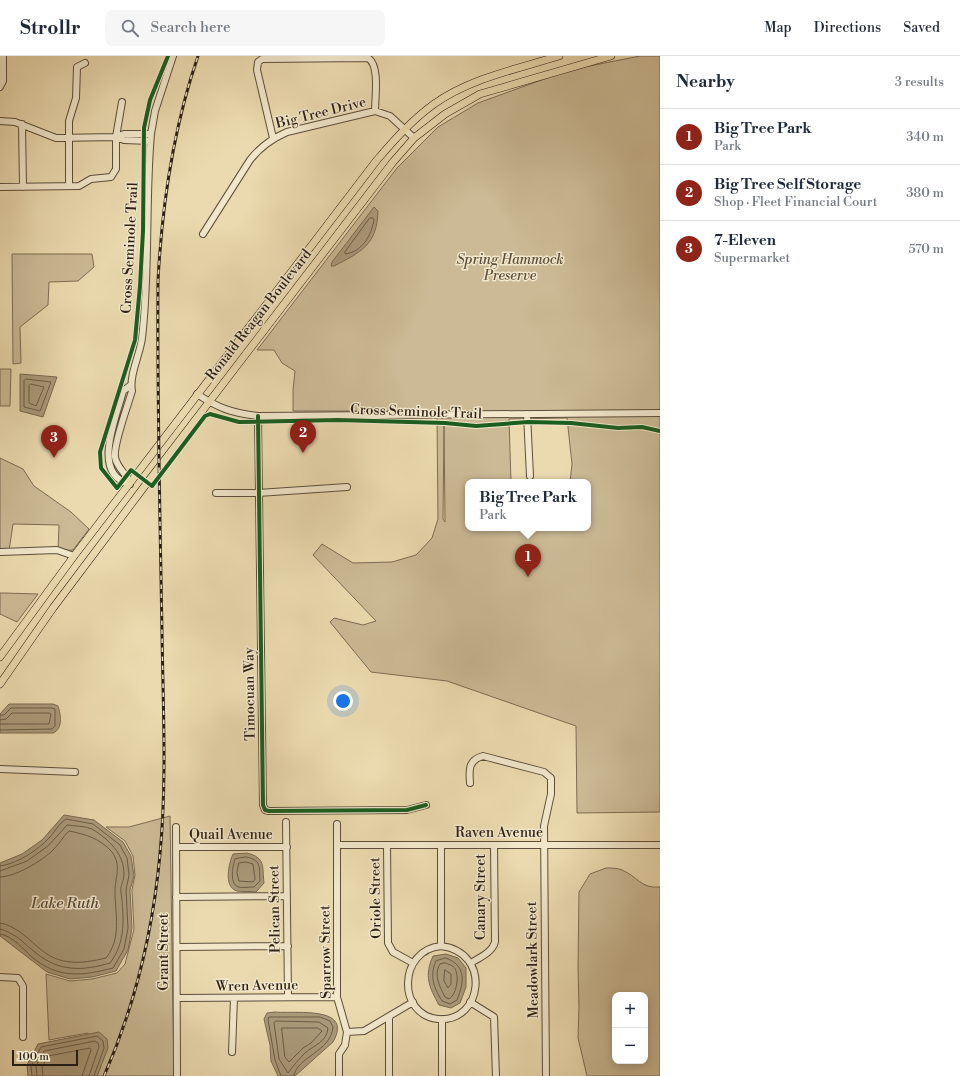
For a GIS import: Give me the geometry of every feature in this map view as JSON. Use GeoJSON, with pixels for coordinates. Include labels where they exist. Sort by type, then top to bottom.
{"type":"FeatureCollection","features":[{"type":"Feature","properties":{"kind":"main road","name":"Ronald Reagan Boulevard"},"geometry":{"type":"LineString","coordinates":[[0,657],[74,556],[197,394],[377,160],[404,128],[434,104],[462,89],[498,74],[560,56]]}},
{"type":"Feature","properties":{"kind":"main road","name":"Ronald Reagan Boulevard"},"geometry":{"type":"LineString","coordinates":[[1,679],[141,491],[393,162],[414,138],[445,114],[480,94],[611,56]]}},
{"type":"Feature","properties":{"kind":"main road"},"geometry":{"type":"LineString","coordinates":[[130,484],[141,491]]}},
{"type":"Feature","properties":{"kind":"street"},"geometry":{"type":"LineString","coordinates":[[0,87],[3,81],[2,56]]}},
{"type":"Feature","properties":{"kind":"street"},"geometry":{"type":"LineString","coordinates":[[130,484],[120,480],[108,465],[107,452],[123,391],[131,385],[141,350],[145,313],[150,138],[156,107],[173,56]]}},
{"type":"Feature","properties":{"kind":"street"},"geometry":{"type":"LineString","coordinates":[[274,138],[257,70],[258,62],[262,59],[373,58],[375,68],[375,112]]}},
{"type":"Feature","properties":{"kind":"street"},"geometry":{"type":"LineString","coordinates":[[70,186],[70,113],[76,98],[77,67],[85,63]]}},
{"type":"Feature","properties":{"kind":"street"},"geometry":{"type":"LineString","coordinates":[[0,187],[79,186],[91,179],[111,177],[116,169],[116,137],[122,102]]}},
{"type":"Feature","properties":{"kind":"street","name":"Big Tree Drive"},"geometry":{"type":"LineString","coordinates":[[203,234],[250,160],[258,150],[274,138],[287,132],[375,112],[390,116],[414,138]]}},
{"type":"Feature","properties":{"kind":"street"},"geometry":{"type":"LineString","coordinates":[[0,121],[22,124],[47,136],[69,138],[150,138]]}},
{"type":"Feature","properties":{"kind":"street"},"geometry":{"type":"LineString","coordinates":[[22,124],[23,187]]}},
{"type":"Feature","properties":{"kind":"street"},"geometry":{"type":"LineString","coordinates":[[197,394],[216,407],[237,413],[258,416],[660,413]]}},
{"type":"Feature","properties":{"kind":"street"},"geometry":{"type":"LineString","coordinates":[[528,414],[530,476]]}},
{"type":"Feature","properties":{"kind":"street","name":"Timocuan Way"},"geometry":{"type":"LineString","coordinates":[[258,416],[263,805],[265,810],[407,810],[426,805]]}},
{"type":"Feature","properties":{"kind":"street"},"geometry":{"type":"LineString","coordinates":[[216,493],[258,493],[347,487]]}},
{"type":"Feature","properties":{"kind":"street"},"geometry":{"type":"LineString","coordinates":[[0,552],[57,550],[74,556]]}},
{"type":"Feature","properties":{"kind":"street","name":"Meadowlark Street"},"geometry":{"type":"LineString","coordinates":[[470,783],[469,766],[474,759],[482,756],[548,774],[551,778],[552,786],[545,820],[544,845],[546,1076]]}},
{"type":"Feature","properties":{"kind":"street"},"geometry":{"type":"LineString","coordinates":[[0,769],[75,772]]}},
{"type":"Feature","properties":{"kind":"street","name":"Pelican Street"},"geometry":{"type":"LineString","coordinates":[[286,822],[288,997]]}},
{"type":"Feature","properties":{"kind":"street","name":"Sparrow Street"},"geometry":{"type":"LineString","coordinates":[[337,824],[337,997],[340,1012],[345,1022],[347,1032]]}},
{"type":"Feature","properties":{"kind":"street","name":"Grant Street"},"geometry":{"type":"LineString","coordinates":[[176,827],[177,1076]]}},
{"type":"Feature","properties":{"kind":"street","name":"Raven Avenue"},"geometry":{"type":"LineString","coordinates":[[337,845],[660,846]]}},
{"type":"Feature","properties":{"kind":"street","name":"Oriole Street"},"geometry":{"type":"LineString","coordinates":[[387,845],[388,943],[393,952],[413,963]]}},
{"type":"Feature","properties":{"kind":"street"},"geometry":{"type":"LineString","coordinates":[[441,845],[441,946]]}},
{"type":"Feature","properties":{"kind":"street","name":"Canary Street"},"geometry":{"type":"LineString","coordinates":[[471,963],[490,951],[494,947],[495,942],[494,845]]}},
{"type":"Feature","properties":{"kind":"street","name":"Quail Avenue"},"geometry":{"type":"LineString","coordinates":[[176,847],[286,847]]}},
{"type":"Feature","properties":{"kind":"street"},"geometry":{"type":"LineString","coordinates":[[176,897],[287,896]]}},
{"type":"Feature","properties":{"kind":"street"},"geometry":{"type":"LineString","coordinates":[[177,947],[288,946]]}},
{"type":"Feature","properties":{"kind":"street"},"geometry":{"type":"LineString","coordinates":[[441,946],[457,950],[471,963],[474,970],[475,987],[470,1002],[458,1015],[436,1019],[422,1014],[413,1002],[408,986],[408,977],[413,963],[424,951],[441,946]]}},
{"type":"Feature","properties":{"kind":"street"},"geometry":{"type":"LineString","coordinates":[[0,977],[18,978],[23,986],[23,1037]]}},
{"type":"Feature","properties":{"kind":"street","name":"Wren Avenue"},"geometry":{"type":"LineString","coordinates":[[177,998],[337,997]]}},
{"type":"Feature","properties":{"kind":"street"},"geometry":{"type":"LineString","coordinates":[[232,1052],[234,998]]}},
{"type":"Feature","properties":{"kind":"street"},"geometry":{"type":"LineString","coordinates":[[339,1076],[339,1054],[345,1045],[347,1032],[364,1031],[413,1002]]}},
{"type":"Feature","properties":{"kind":"street"},"geometry":{"type":"LineString","coordinates":[[470,1002],[494,1017],[496,1076]]}},
{"type":"Feature","properties":{"kind":"street"},"geometry":{"type":"LineString","coordinates":[[389,1017],[389,1076]]}},
{"type":"Feature","properties":{"kind":"street"},"geometry":{"type":"LineString","coordinates":[[442,1019],[442,1076]]}},
{"type":"Feature","properties":{"kind":"green space","name":"Spring Hammock Preserve"},"geometry":{"type":"Polygon","coordinates":[[[640,56],[660,56],[660,812],[577,813],[576,726],[447,681],[371,672],[330,622],[334,618],[363,625],[376,621],[313,555],[322,544],[353,563],[392,562],[416,555],[432,538],[438,519],[437,417],[444,417],[444,411],[293,411],[295,371],[282,363],[274,350],[257,350],[397,168],[438,127],[478,103],[569,70],[640,56]],[[567,418],[509,419],[511,479],[465,479],[465,531],[591,531],[591,479],[570,479],[572,464],[567,418]],[[444,424],[443,519],[445,522],[444,424]]]}},
{"type":"Feature","properties":{"kind":"green space"},"geometry":{"type":"Polygon","coordinates":[[[12,254],[92,254],[94,267],[78,281],[49,282],[48,305],[20,327],[21,363],[13,364],[12,254]]]}},
{"type":"Feature","properties":{"kind":"green space"},"geometry":{"type":"Polygon","coordinates":[[[0,369],[11,369],[10,406],[0,406],[0,369]]]}},
{"type":"Feature","properties":{"kind":"green space"},"geometry":{"type":"Polygon","coordinates":[[[0,458],[23,469],[34,486],[71,512],[89,529],[73,550],[58,551],[59,525],[13,524],[9,551],[0,551],[0,458]]]}},
{"type":"Feature","properties":{"kind":"green space"},"geometry":{"type":"Polygon","coordinates":[[[0,593],[38,594],[17,622],[0,614],[0,593]]]}},
{"type":"Feature","properties":{"kind":"green space"},"geometry":{"type":"Polygon","coordinates":[[[170,816],[174,1076],[97,1076],[101,1066],[88,1033],[49,1040],[46,974],[70,981],[92,979],[117,973],[125,964],[134,929],[132,890],[135,875],[133,856],[125,841],[106,827],[129,827],[170,816]]]}},
{"type":"Feature","properties":{"kind":"green space"},"geometry":{"type":"Polygon","coordinates":[[[606,868],[622,870],[648,886],[660,887],[660,1076],[587,1076],[578,1038],[579,892],[590,874],[606,868]]]}},
{"type":"Feature","properties":{"kind":"water"},"geometry":{"type":"Polygon","coordinates":[[[374,207],[378,211],[377,223],[371,240],[360,251],[334,266],[331,266],[332,262],[374,207]]]}},
{"type":"Feature","properties":{"kind":"water"},"geometry":{"type":"Polygon","coordinates":[[[20,374],[57,377],[43,417],[20,411],[20,374]]]}},
{"type":"Feature","properties":{"kind":"water"},"geometry":{"type":"Polygon","coordinates":[[[9,704],[53,704],[58,706],[60,713],[60,725],[53,733],[0,733],[0,714],[9,704]]]}},
{"type":"Feature","properties":{"kind":"water","name":"Lake Ruth"},"geometry":{"type":"Polygon","coordinates":[[[64,815],[94,820],[123,842],[131,856],[134,876],[130,890],[132,928],[128,950],[116,971],[92,977],[70,979],[47,972],[0,936],[0,863],[22,854],[42,840],[64,815]]]}},
{"type":"Feature","properties":{"kind":"water"},"geometry":{"type":"Polygon","coordinates":[[[247,853],[257,857],[263,867],[264,883],[256,892],[237,891],[230,885],[228,874],[233,854],[247,853]]]}},
{"type":"Feature","properties":{"kind":"water"},"geometry":{"type":"Polygon","coordinates":[[[446,954],[458,958],[466,968],[466,987],[460,1003],[451,1008],[439,1005],[430,987],[428,976],[430,963],[433,956],[446,954]]]}},
{"type":"Feature","properties":{"kind":"water"},"geometry":{"type":"Polygon","coordinates":[[[267,1013],[319,1014],[329,1017],[336,1022],[337,1030],[333,1042],[295,1076],[278,1076],[271,1061],[270,1045],[264,1019],[267,1013]]]}},
{"type":"Feature","properties":{"kind":"water"},"geometry":{"type":"Polygon","coordinates":[[[99,1032],[107,1039],[108,1048],[97,1076],[28,1076],[27,1065],[38,1044],[99,1032]]]}},
{"type":"Feature","properties":{"kind":"railway"},"geometry":{"type":"LineString","coordinates":[[104,1076],[125,1022],[141,967],[153,911],[160,854],[164,743],[158,413],[158,281],[162,224],[170,167],[175,139],[189,83],[198,56]]}},
{"type":"Feature","properties":{"kind":"cycle path","name":"Cross Seminole Trail"},"geometry":{"type":"LineString","coordinates":[[168,56],[150,100],[144,128],[143,231],[135,340],[100,452],[101,468],[117,488],[131,470],[152,486],[205,416],[210,414],[239,422],[338,420],[445,423],[476,426],[528,422],[571,423],[618,428],[642,427],[660,431]]}},
{"type":"Feature","properties":{"kind":"cycle path"},"geometry":{"type":"LineString","coordinates":[[258,416],[263,805],[265,810],[407,810],[426,805]]}},
{"type":"Feature","properties":{"kind":"place","name":"Big Tree Self Storage"},"geometry":{"type":"Point","coordinates":[303,453]}},
{"type":"Feature","properties":{"kind":"place","name":"7-Eleven"},"geometry":{"type":"Point","coordinates":[54,458]}},
{"type":"Feature","properties":{"kind":"place","name":"Big Tree Park"},"geometry":{"type":"Point","coordinates":[528,577]}}]}
